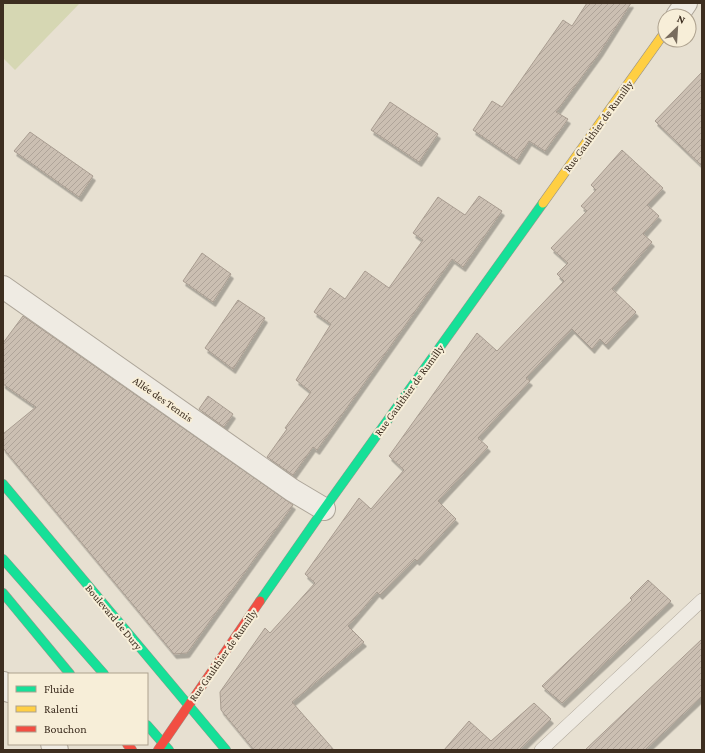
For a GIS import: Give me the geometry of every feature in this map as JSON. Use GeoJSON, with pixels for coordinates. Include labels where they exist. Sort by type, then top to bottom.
{"type":"FeatureCollection","features":[{"type":"Feature","properties":{"kind":"street","name":"Rue Gaulthier de Rumilly"},"geometry":{"type":"LineString","coordinates":[[163,748],[188,705],[324,509],[657,43]]}},
{"type":"Feature","properties":{"kind":"street","name":"Allée des Tennis"},"geometry":{"type":"LineString","coordinates":[[3,287],[292,490],[324,509]]}},
{"type":"Feature","properties":{"kind":"street","name":"Boulevard de Dury"},"geometry":{"type":"LineString","coordinates":[[3,484],[226,750]]}},
{"type":"Feature","properties":{"kind":"street"},"geometry":{"type":"LineString","coordinates":[[3,559],[103,673]]}},
{"type":"Feature","properties":{"kind":"street"},"geometry":{"type":"LineString","coordinates":[[3,593],[69,673]]}},
{"type":"Feature","properties":{"kind":"street"},"geometry":{"type":"LineString","coordinates":[[148,726],[163,748]]}},
{"type":"Feature","properties":{"kind":"lane"},"geometry":{"type":"LineString","coordinates":[[541,750],[702,600]]}},
{"type":"Feature","properties":{"kind":"green space"},"geometry":{"type":"Polygon","coordinates":[[[3,3],[80,3],[15,70],[3,58],[3,3]]]}},
{"type":"Feature","properties":{"kind":"building"},"geometry":{"type":"Polygon","coordinates":[[[587,3],[631,3],[600,52],[556,112],[568,119],[545,151],[529,141],[517,160],[473,130],[492,101],[502,107],[563,20],[572,26],[587,3]]]}},
{"type":"Feature","properties":{"kind":"building"},"geometry":{"type":"Polygon","coordinates":[[[702,72],[702,166],[655,121],[702,72]]]}},
{"type":"Feature","properties":{"kind":"building"},"geometry":{"type":"Polygon","coordinates":[[[390,102],[438,134],[419,162],[371,130],[390,102]]]}},
{"type":"Feature","properties":{"kind":"building"},"geometry":{"type":"Polygon","coordinates":[[[30,132],[93,176],[79,197],[14,151],[30,132]]]}},
{"type":"Feature","properties":{"kind":"building"},"geometry":{"type":"Polygon","coordinates":[[[622,150],[663,188],[647,205],[659,216],[643,234],[652,242],[612,289],[636,312],[606,345],[600,339],[592,349],[572,329],[526,378],[530,381],[478,438],[488,447],[438,501],[456,519],[417,561],[415,559],[380,595],[377,592],[348,626],[364,642],[292,702],[334,750],[254,750],[221,710],[220,692],[265,628],[270,633],[315,583],[305,574],[359,498],[371,509],[404,470],[389,456],[477,333],[497,351],[564,281],[557,274],[568,263],[551,248],[587,211],[581,206],[596,190],[591,185],[622,150]]]}},
{"type":"Feature","properties":{"kind":"building"},"geometry":{"type":"Polygon","coordinates":[[[479,196],[502,211],[463,267],[452,259],[317,450],[313,447],[293,475],[267,457],[287,429],[285,428],[311,392],[296,380],[331,324],[314,312],[330,288],[345,299],[365,271],[389,288],[423,240],[413,233],[438,197],[465,215],[479,196]]]}},
{"type":"Feature","properties":{"kind":"building"},"geometry":{"type":"Polygon","coordinates":[[[202,253],[231,274],[213,302],[183,281],[202,253]]]}},
{"type":"Feature","properties":{"kind":"building"},"geometry":{"type":"Polygon","coordinates":[[[238,300],[265,318],[233,369],[205,348],[238,300]]]}},
{"type":"Feature","properties":{"kind":"building"},"geometry":{"type":"Polygon","coordinates":[[[23,316],[293,505],[187,653],[174,654],[3,448],[3,434],[36,407],[3,384],[3,343],[23,316]]]}},
{"type":"Feature","properties":{"kind":"building"},"geometry":{"type":"Polygon","coordinates":[[[208,396],[233,414],[224,427],[199,409],[208,396]]]}},
{"type":"Feature","properties":{"kind":"building"},"geometry":{"type":"Polygon","coordinates":[[[648,580],[671,601],[562,703],[542,686],[632,600],[630,598],[648,580]]]}},
{"type":"Feature","properties":{"kind":"building"},"geometry":{"type":"Polygon","coordinates":[[[702,639],[702,696],[645,750],[585,750],[702,639]]]}},
{"type":"Feature","properties":{"kind":"building"},"geometry":{"type":"Polygon","coordinates":[[[534,703],[551,719],[519,750],[444,750],[469,721],[491,741],[534,703]]]}},
{"type":"Feature","properties":{"kind":"traffic: fast"},"geometry":{"type":"LineString","coordinates":[[260,601],[543,203]]}},
{"type":"Feature","properties":{"kind":"traffic: fast"},"geometry":{"type":"LineString","coordinates":[[3,484],[226,750]]}},
{"type":"Feature","properties":{"kind":"traffic: fast"},"geometry":{"type":"LineString","coordinates":[[3,559],[103,673]]}},
{"type":"Feature","properties":{"kind":"traffic: fast"},"geometry":{"type":"LineString","coordinates":[[3,593],[69,673]]}},
{"type":"Feature","properties":{"kind":"traffic: fast"},"geometry":{"type":"LineString","coordinates":[[148,726],[169,750]]}},
{"type":"Feature","properties":{"kind":"traffic: slow"},"geometry":{"type":"LineString","coordinates":[[543,203],[657,43]]}},
{"type":"Feature","properties":{"kind":"traffic: jam"},"geometry":{"type":"LineString","coordinates":[[158,750],[260,601]]}},
{"type":"Feature","properties":{"kind":"traffic: jam"},"geometry":{"type":"LineString","coordinates":[[128,745],[132,750]]}}]}
